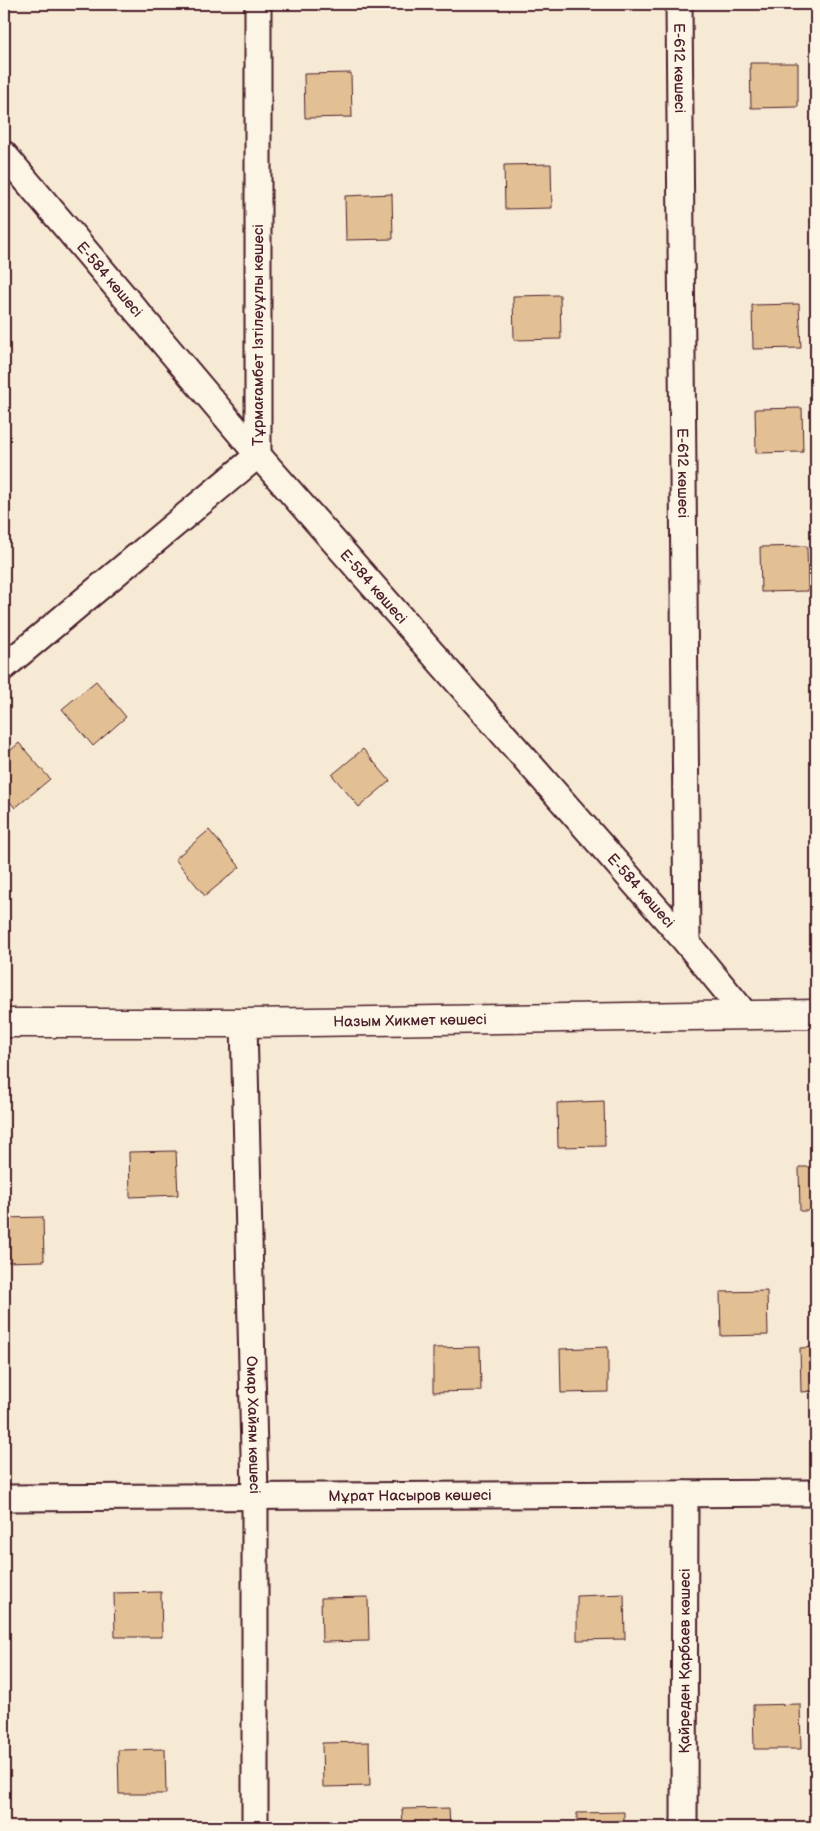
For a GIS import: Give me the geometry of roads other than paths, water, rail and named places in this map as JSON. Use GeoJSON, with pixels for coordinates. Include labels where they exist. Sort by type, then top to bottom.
{"type":"FeatureCollection","features":[{"type":"Feature","properties":{"kind":"street","name":"Тұрмағамбет Ізтілеуұлы көшесі"},"geometry":{"type":"LineString","coordinates":[[4,667],[258,455],[258,4]]}},
{"type":"Feature","properties":{"kind":"street","name":"Е-612 көшесі"},"geometry":{"type":"LineString","coordinates":[[679,4],[687,943]]}},
{"type":"Feature","properties":{"kind":"street","name":"Е-584 көшесі"},"geometry":{"type":"LineString","coordinates":[[4,154],[258,455],[687,943],[746,1015]]}},
{"type":"Feature","properties":{"kind":"street","name":"Назым Хикмет көшесі"},"geometry":{"type":"LineString","coordinates":[[4,1023],[244,1023],[816,1014]]}},
{"type":"Feature","properties":{"kind":"street","name":"Омар Хайям көшесі"},"geometry":{"type":"LineString","coordinates":[[244,1023],[255,1496],[255,1827]]}},
{"type":"Feature","properties":{"kind":"street","name":"Мұрат Насыров көшесі"},"geometry":{"type":"LineString","coordinates":[[4,1498],[816,1493]]}},
{"type":"Feature","properties":{"kind":"street","name":"Қайреден Қарбаев көшесі"},"geometry":{"type":"LineString","coordinates":[[684,1827],[685,1494]]}}]}
